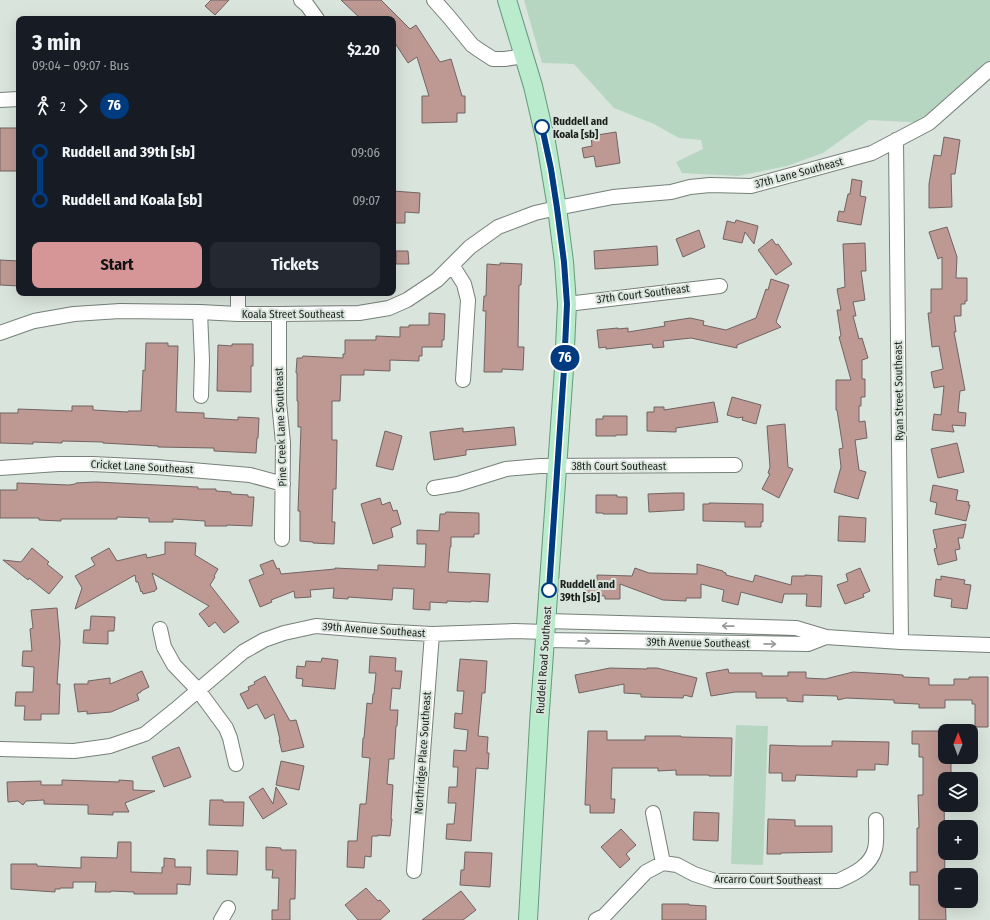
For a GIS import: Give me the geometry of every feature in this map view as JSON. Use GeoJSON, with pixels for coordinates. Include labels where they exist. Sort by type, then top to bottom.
{"type":"FeatureCollection","features":[{"type":"Feature","properties":{"kind":"main road","name":"Ruddell Road Southeast"},"geometry":{"type":"LineString","coordinates":[[507,0],[533,86],[546,142],[557,208],[564,262],[567,304],[565,362],[528,920]]}},
{"type":"Feature","properties":{"kind":"street"},"geometry":{"type":"LineString","coordinates":[[301,0],[307,5],[315,16]]}},
{"type":"Feature","properties":{"kind":"street"},"geometry":{"type":"LineString","coordinates":[[434,0],[472,45],[478,50],[493,58],[505,59],[524,56]]}},
{"type":"Feature","properties":{"kind":"street","name":"37th Lane Southeast"},"geometry":{"type":"LineString","coordinates":[[557,208],[613,198],[671,192],[690,187],[710,185],[752,186],[872,153],[929,123],[990,69]]}},
{"type":"Feature","properties":{"kind":"street"},"geometry":{"type":"LineString","coordinates":[[0,100],[16,100]]}},
{"type":"Feature","properties":{"kind":"street","name":"Ryan Street Southeast"},"geometry":{"type":"LineString","coordinates":[[896,140],[901,642]]}},
{"type":"Feature","properties":{"kind":"street","name":"Koala Street Southeast"},"geometry":{"type":"LineString","coordinates":[[0,333],[34,321],[74,314],[120,311],[279,314],[360,313],[389,308],[407,300],[437,280],[470,247],[498,227],[535,213],[557,208]]}},
{"type":"Feature","properties":{"kind":"street"},"geometry":{"type":"LineString","coordinates":[[452,266],[464,284],[468,300],[463,380]]}},
{"type":"Feature","properties":{"kind":"street","name":"37th Court Southeast"},"geometry":{"type":"LineString","coordinates":[[567,304],[720,286]]}},
{"type":"Feature","properties":{"kind":"street"},"geometry":{"type":"LineString","coordinates":[[238,296],[238,314]]}},
{"type":"Feature","properties":{"kind":"street"},"geometry":{"type":"LineString","coordinates":[[200,312],[202,360],[201,396]]}},
{"type":"Feature","properties":{"kind":"street","name":"Pine Creek Lane Southeast"},"geometry":{"type":"LineString","coordinates":[[279,314],[279,402],[283,443],[282,539]]}},
{"type":"Feature","properties":{"kind":"street","name":"Cricket Lane Southeast"},"geometry":{"type":"LineString","coordinates":[[0,468],[58,464],[156,467],[250,475],[282,484]]}},
{"type":"Feature","properties":{"kind":"street","name":"38th Court Southeast"},"geometry":{"type":"LineString","coordinates":[[434,488],[458,484],[506,469],[540,466],[735,465]]}},
{"type":"Feature","properties":{"kind":"street","name":"39th Avenue Southeast"},"geometry":{"type":"LineString","coordinates":[[198,690],[243,652],[264,640],[284,633],[316,626],[432,634],[514,631],[796,628],[826,637],[901,642],[990,645]]}},
{"type":"Feature","properties":{"kind":"street"},"geometry":{"type":"LineString","coordinates":[[160,630],[164,647],[174,665],[198,690],[226,728],[236,764]]}},
{"type":"Feature","properties":{"kind":"street","name":"39th Avenue Southeast"},"geometry":{"type":"LineString","coordinates":[[546,631],[808,644],[826,637]]}},
{"type":"Feature","properties":{"kind":"street","name":"Northridge Place Southeast"},"geometry":{"type":"LineString","coordinates":[[414,871],[432,634]]}},
{"type":"Feature","properties":{"kind":"street"},"geometry":{"type":"LineString","coordinates":[[0,749],[74,751],[110,746],[144,734],[198,690]]}},
{"type":"Feature","properties":{"kind":"street"},"geometry":{"type":"LineString","coordinates":[[596,920],[604,916],[646,872],[663,863],[653,813]]}},
{"type":"Feature","properties":{"kind":"street","name":"Arcarro Court Southeast"},"geometry":{"type":"LineString","coordinates":[[663,863],[677,865],[694,874],[715,881],[838,881],[855,873],[869,862],[875,848],[876,820]]}},
{"type":"Feature","properties":{"kind":"green space"},"geometry":{"type":"Polygon","coordinates":[[[524,0],[990,0],[990,69],[929,123],[869,120],[823,153],[787,166],[738,176],[682,173],[676,162],[703,149],[701,140],[679,138],[654,124],[614,108],[574,64],[542,63],[524,0]]]}},
{"type":"Feature","properties":{"kind":"green space"},"geometry":{"type":"Polygon","coordinates":[[[736,725],[768,726],[763,865],[731,864],[736,725]]]}},
{"type":"Feature","properties":{"kind":"building"},"geometry":{"type":"Polygon","coordinates":[[[211,0],[229,0],[215,15],[205,6],[211,0]]]}},
{"type":"Feature","properties":{"kind":"building"},"geometry":{"type":"Polygon","coordinates":[[[341,0],[381,0],[410,29],[416,25],[440,62],[451,59],[462,96],[465,96],[465,113],[457,113],[457,122],[422,123],[422,96],[429,96],[417,57],[408,63],[396,45],[396,16],[358,16],[341,0]]]}},
{"type":"Feature","properties":{"kind":"building"},"geometry":{"type":"Polygon","coordinates":[[[0,128],[16,128],[16,171],[0,171],[0,128]]]}},
{"type":"Feature","properties":{"kind":"building"},"geometry":{"type":"Polygon","coordinates":[[[616,132],[620,163],[596,167],[594,156],[584,158],[582,148],[592,146],[591,136],[616,132]]]}},
{"type":"Feature","properties":{"kind":"building"},"geometry":{"type":"Polygon","coordinates":[[[944,137],[960,140],[955,174],[951,174],[952,207],[929,208],[929,184],[934,155],[941,156],[944,137]]]}},
{"type":"Feature","properties":{"kind":"building"},"geometry":{"type":"Polygon","coordinates":[[[852,179],[862,181],[860,196],[866,197],[861,225],[837,221],[839,211],[844,212],[848,194],[850,194],[852,179]]]}},
{"type":"Feature","properties":{"kind":"building"},"geometry":{"type":"Polygon","coordinates":[[[396,191],[420,193],[419,213],[405,212],[405,223],[396,223],[396,191]]]}},
{"type":"Feature","properties":{"kind":"building"},"geometry":{"type":"Polygon","coordinates":[[[736,220],[758,226],[754,244],[745,232],[742,243],[723,239],[727,221],[735,223],[736,220]]]}},
{"type":"Feature","properties":{"kind":"building"},"geometry":{"type":"Polygon","coordinates":[[[947,227],[957,257],[956,278],[967,278],[967,301],[965,301],[965,304],[961,304],[961,316],[954,316],[956,332],[954,332],[965,390],[960,391],[958,412],[966,413],[965,426],[952,425],[954,432],[932,430],[934,414],[941,415],[944,386],[934,388],[931,372],[943,369],[939,346],[932,347],[928,313],[931,313],[931,289],[942,289],[942,257],[938,259],[929,232],[947,227]]]}},
{"type":"Feature","properties":{"kind":"building"},"geometry":{"type":"Polygon","coordinates":[[[699,230],[705,247],[683,257],[676,239],[699,230]]]}},
{"type":"Feature","properties":{"kind":"building"},"geometry":{"type":"Polygon","coordinates":[[[772,239],[776,245],[778,244],[792,264],[776,275],[758,250],[772,239]]]}},
{"type":"Feature","properties":{"kind":"building"},"geometry":{"type":"Polygon","coordinates":[[[865,243],[866,271],[861,271],[865,300],[853,302],[856,316],[853,316],[859,339],[862,338],[868,358],[862,360],[862,379],[865,379],[865,397],[861,397],[861,406],[859,406],[859,422],[865,421],[867,438],[855,440],[859,470],[866,472],[858,499],[834,492],[841,467],[839,449],[843,448],[836,410],[836,380],[851,380],[839,337],[841,336],[837,310],[841,310],[837,289],[845,287],[843,244],[865,243]]]}},
{"type":"Feature","properties":{"kind":"building"},"geometry":{"type":"Polygon","coordinates":[[[657,246],[658,265],[595,269],[594,251],[657,246]]]}},
{"type":"Feature","properties":{"kind":"building"},"geometry":{"type":"Polygon","coordinates":[[[396,251],[408,251],[409,264],[396,264],[396,251]]]}},
{"type":"Feature","properties":{"kind":"building"},"geometry":{"type":"Polygon","coordinates":[[[0,260],[16,261],[16,286],[0,285],[0,260]]]}},
{"type":"Feature","properties":{"kind":"building"},"geometry":{"type":"Polygon","coordinates":[[[500,263],[522,264],[521,285],[519,285],[518,347],[524,347],[523,370],[502,369],[502,372],[484,372],[486,311],[483,311],[484,296],[486,296],[487,264],[500,265],[500,263]]]}},
{"type":"Feature","properties":{"kind":"building"},"geometry":{"type":"Polygon","coordinates":[[[771,279],[789,285],[776,322],[781,327],[737,345],[737,348],[691,338],[663,341],[664,347],[653,348],[652,344],[606,349],[606,347],[599,348],[597,330],[628,328],[628,332],[665,326],[664,322],[690,318],[704,321],[703,325],[726,330],[756,318],[771,279]]]}},
{"type":"Feature","properties":{"kind":"building"},"geometry":{"type":"Polygon","coordinates":[[[429,313],[445,314],[444,340],[442,340],[442,347],[422,347],[422,356],[419,356],[419,361],[390,360],[390,371],[364,370],[364,375],[341,375],[340,401],[332,401],[332,440],[337,440],[336,489],[333,489],[332,522],[335,522],[334,544],[300,541],[300,511],[298,511],[301,427],[298,427],[296,373],[297,358],[302,358],[303,356],[343,358],[343,354],[345,354],[345,340],[376,340],[376,336],[400,337],[400,327],[409,327],[409,325],[429,325],[429,313]]]}},
{"type":"Feature","properties":{"kind":"building"},"geometry":{"type":"Polygon","coordinates":[[[146,343],[168,343],[168,346],[178,346],[176,412],[204,413],[204,418],[238,420],[238,417],[259,418],[256,453],[214,451],[214,448],[158,447],[103,442],[62,441],[62,443],[33,442],[33,444],[0,443],[0,413],[18,413],[18,409],[72,411],[72,406],[93,406],[93,410],[128,412],[141,411],[146,343]]]}},
{"type":"Feature","properties":{"kind":"building"},"geometry":{"type":"Polygon","coordinates":[[[232,344],[253,344],[251,392],[217,391],[218,345],[232,346],[232,344]]]}},
{"type":"Feature","properties":{"kind":"building"},"geometry":{"type":"Polygon","coordinates":[[[732,397],[761,405],[756,424],[742,420],[743,417],[738,418],[727,415],[732,397]]]}},
{"type":"Feature","properties":{"kind":"building"},"geometry":{"type":"Polygon","coordinates":[[[714,402],[718,422],[676,428],[676,432],[647,431],[647,412],[654,412],[654,407],[664,407],[664,410],[714,402]]]}},
{"type":"Feature","properties":{"kind":"building"},"geometry":{"type":"Polygon","coordinates":[[[603,416],[627,416],[627,435],[596,436],[596,419],[603,419],[603,416]]]}},
{"type":"Feature","properties":{"kind":"building"},"geometry":{"type":"Polygon","coordinates":[[[785,424],[788,467],[793,469],[779,498],[762,489],[770,474],[768,473],[770,467],[767,426],[785,424]]]}},
{"type":"Feature","properties":{"kind":"building"},"geometry":{"type":"Polygon","coordinates":[[[514,427],[516,445],[466,450],[466,455],[434,460],[430,432],[463,428],[463,432],[514,427]]]}},
{"type":"Feature","properties":{"kind":"building"},"geometry":{"type":"Polygon","coordinates":[[[385,431],[402,436],[393,470],[376,466],[385,431]]]}},
{"type":"Feature","properties":{"kind":"building"},"geometry":{"type":"Polygon","coordinates":[[[957,443],[964,472],[938,478],[931,449],[957,443]]]}},
{"type":"Feature","properties":{"kind":"building"},"geometry":{"type":"Polygon","coordinates":[[[96,482],[198,487],[198,489],[216,489],[216,491],[231,492],[231,494],[248,495],[248,497],[254,497],[252,526],[205,526],[205,521],[173,519],[173,522],[149,522],[149,518],[117,517],[117,519],[61,519],[61,521],[39,520],[39,518],[0,518],[0,490],[17,490],[17,483],[69,485],[76,483],[96,482]]]}},
{"type":"Feature","properties":{"kind":"building"},"geometry":{"type":"Polygon","coordinates":[[[933,485],[958,490],[956,500],[969,502],[968,505],[970,505],[966,521],[935,514],[937,503],[930,501],[933,485]]]}},
{"type":"Feature","properties":{"kind":"building"},"geometry":{"type":"Polygon","coordinates":[[[684,493],[684,510],[649,512],[648,494],[684,493]]]}},
{"type":"Feature","properties":{"kind":"building"},"geometry":{"type":"Polygon","coordinates":[[[596,495],[617,495],[617,497],[627,497],[627,514],[596,513],[596,495]]]}},
{"type":"Feature","properties":{"kind":"building"},"geometry":{"type":"Polygon","coordinates":[[[380,498],[382,505],[390,502],[393,511],[397,510],[401,524],[391,528],[393,537],[373,544],[361,504],[380,498]]]}},
{"type":"Feature","properties":{"kind":"building"},"geometry":{"type":"Polygon","coordinates":[[[703,504],[763,504],[763,522],[761,522],[761,527],[745,527],[745,522],[703,521],[703,504]]]}},
{"type":"Feature","properties":{"kind":"building"},"geometry":{"type":"Polygon","coordinates":[[[446,512],[479,513],[479,534],[474,534],[474,537],[451,537],[448,572],[490,574],[488,602],[430,602],[430,610],[413,609],[414,589],[393,588],[392,600],[348,597],[348,599],[333,598],[334,588],[310,590],[311,597],[295,598],[294,591],[271,600],[272,602],[260,607],[249,580],[264,574],[260,565],[273,560],[277,569],[279,568],[281,574],[335,568],[378,570],[378,565],[425,567],[426,544],[417,544],[417,530],[439,531],[440,514],[445,514],[446,512]]]}},
{"type":"Feature","properties":{"kind":"building"},"geometry":{"type":"Polygon","coordinates":[[[839,516],[866,518],[865,542],[838,541],[839,516]]]}},
{"type":"Feature","properties":{"kind":"building"},"geometry":{"type":"Polygon","coordinates":[[[966,524],[963,538],[958,538],[960,549],[955,550],[957,560],[938,565],[934,549],[937,548],[933,530],[966,524]]]}},
{"type":"Feature","properties":{"kind":"building"},"geometry":{"type":"Polygon","coordinates":[[[165,542],[196,543],[195,555],[218,569],[210,585],[239,622],[224,633],[215,622],[209,627],[199,614],[209,606],[152,573],[157,589],[155,591],[143,594],[138,582],[136,582],[135,575],[75,609],[82,588],[75,576],[95,565],[91,558],[109,548],[117,561],[146,554],[147,558],[165,554],[165,542]]]}},
{"type":"Feature","properties":{"kind":"building"},"geometry":{"type":"Polygon","coordinates":[[[32,548],[49,562],[47,564],[63,577],[49,594],[29,578],[28,580],[3,560],[21,562],[32,548]]]}},
{"type":"Feature","properties":{"kind":"building"},"geometry":{"type":"Polygon","coordinates":[[[697,564],[723,571],[726,575],[753,582],[755,575],[791,585],[792,576],[822,576],[821,607],[806,606],[807,594],[784,594],[782,603],[741,592],[738,605],[722,601],[724,590],[701,584],[701,598],[686,598],[686,601],[663,600],[620,584],[620,599],[605,599],[605,596],[585,595],[586,581],[597,581],[597,575],[632,576],[635,568],[649,573],[697,574],[697,564]]]}},
{"type":"Feature","properties":{"kind":"building"},"geometry":{"type":"Polygon","coordinates":[[[860,568],[870,591],[863,594],[864,597],[845,604],[837,585],[848,581],[846,574],[860,568]]]}},
{"type":"Feature","properties":{"kind":"building"},"geometry":{"type":"Polygon","coordinates":[[[941,576],[965,580],[964,584],[971,585],[967,609],[951,607],[952,599],[934,596],[936,579],[941,580],[941,576]]]}},
{"type":"Feature","properties":{"kind":"building"},"geometry":{"type":"Polygon","coordinates":[[[57,608],[60,642],[57,684],[60,684],[59,714],[41,714],[41,720],[24,720],[25,706],[15,706],[16,692],[33,692],[34,667],[22,666],[23,651],[32,651],[30,629],[33,628],[31,610],[57,608]]]}},
{"type":"Feature","properties":{"kind":"building"},"geometry":{"type":"Polygon","coordinates":[[[91,616],[115,617],[114,631],[108,631],[108,644],[83,643],[84,630],[90,630],[91,616]]]}},
{"type":"Feature","properties":{"kind":"building"},"geometry":{"type":"Polygon","coordinates":[[[370,656],[396,658],[395,671],[402,671],[400,689],[392,688],[390,710],[398,710],[394,759],[389,759],[387,784],[393,785],[392,819],[390,836],[372,836],[371,857],[365,856],[364,868],[347,867],[348,841],[357,841],[360,804],[366,804],[370,758],[362,757],[363,738],[367,703],[372,704],[376,673],[369,673],[370,656]]]}},
{"type":"Feature","properties":{"kind":"building"},"geometry":{"type":"Polygon","coordinates":[[[322,658],[338,660],[335,689],[302,686],[303,679],[296,678],[297,666],[305,667],[306,661],[321,662],[322,658]]]}},
{"type":"Feature","properties":{"kind":"building"},"geometry":{"type":"Polygon","coordinates":[[[460,659],[487,661],[485,693],[482,693],[478,736],[488,737],[488,769],[476,768],[471,841],[446,839],[447,824],[454,824],[456,803],[448,803],[449,787],[457,787],[458,767],[453,767],[454,750],[466,751],[468,730],[454,728],[455,713],[462,714],[464,691],[457,691],[460,659]]]}},
{"type":"Feature","properties":{"kind":"building"},"geometry":{"type":"Polygon","coordinates":[[[610,668],[657,668],[697,678],[692,697],[684,695],[683,698],[641,697],[641,694],[624,693],[624,684],[579,693],[575,675],[610,668]]]}},
{"type":"Feature","properties":{"kind":"building"},"geometry":{"type":"Polygon","coordinates":[[[728,669],[729,673],[762,673],[762,676],[788,676],[788,672],[806,672],[806,678],[825,679],[853,672],[929,678],[929,685],[954,685],[954,679],[988,677],[988,727],[978,727],[978,724],[975,724],[975,704],[972,704],[972,700],[945,700],[945,708],[919,708],[919,704],[894,703],[894,700],[846,698],[838,700],[837,696],[803,695],[803,702],[787,701],[787,698],[756,698],[756,692],[735,692],[711,696],[706,673],[728,669]]]}},
{"type":"Feature","properties":{"kind":"building"},"geometry":{"type":"Polygon","coordinates":[[[142,671],[149,687],[137,694],[139,700],[111,712],[87,714],[87,711],[78,712],[74,684],[88,684],[88,681],[110,678],[110,684],[142,671]]]}},
{"type":"Feature","properties":{"kind":"building"},"geometry":{"type":"Polygon","coordinates":[[[265,676],[290,721],[296,720],[304,747],[282,752],[274,714],[265,719],[257,704],[248,709],[240,694],[249,690],[248,687],[255,684],[254,682],[265,676]]]}},
{"type":"Feature","properties":{"kind":"building"},"geometry":{"type":"Polygon","coordinates":[[[588,731],[607,731],[607,740],[645,740],[645,736],[732,738],[731,776],[676,775],[676,770],[658,771],[658,768],[612,768],[611,799],[615,799],[614,813],[590,813],[590,805],[585,805],[588,731]]]}},
{"type":"Feature","properties":{"kind":"building"},"geometry":{"type":"Polygon","coordinates":[[[912,731],[938,731],[938,764],[951,764],[951,772],[938,772],[938,812],[944,812],[944,820],[938,820],[938,860],[945,860],[945,868],[938,868],[938,908],[946,908],[946,920],[919,920],[919,885],[910,885],[910,872],[917,872],[917,828],[919,828],[918,795],[923,795],[923,757],[919,757],[919,744],[912,744],[912,731]]]}},
{"type":"Feature","properties":{"kind":"building"},"geometry":{"type":"Polygon","coordinates":[[[832,741],[889,742],[888,765],[875,764],[875,770],[857,770],[857,777],[796,775],[795,781],[782,781],[782,773],[769,773],[770,745],[832,746],[832,741]]]}},
{"type":"Feature","properties":{"kind":"building"},"geometry":{"type":"Polygon","coordinates":[[[179,747],[191,777],[164,787],[152,757],[179,747]]]}},
{"type":"Feature","properties":{"kind":"building"},"geometry":{"type":"Polygon","coordinates":[[[281,761],[304,766],[299,790],[276,785],[281,761]]]}},
{"type":"Feature","properties":{"kind":"building"},"geometry":{"type":"Polygon","coordinates":[[[62,780],[133,781],[133,790],[155,791],[125,803],[129,812],[113,812],[113,815],[88,814],[88,805],[44,804],[44,800],[26,801],[23,805],[18,801],[8,802],[7,782],[41,781],[41,785],[62,785],[62,780]]]}},
{"type":"Feature","properties":{"kind":"building"},"geometry":{"type":"Polygon","coordinates":[[[276,787],[287,804],[263,819],[249,797],[263,788],[273,804],[276,787]]]}},
{"type":"Feature","properties":{"kind":"building"},"geometry":{"type":"Polygon","coordinates":[[[210,800],[223,800],[223,802],[244,802],[243,826],[209,825],[210,800]]]}},
{"type":"Feature","properties":{"kind":"building"},"geometry":{"type":"Polygon","coordinates":[[[694,812],[719,813],[718,841],[693,840],[694,812]]]}},
{"type":"Feature","properties":{"kind":"building"},"geometry":{"type":"Polygon","coordinates":[[[768,819],[795,820],[795,826],[832,826],[832,852],[767,854],[768,819]]]}},
{"type":"Feature","properties":{"kind":"building"},"geometry":{"type":"Polygon","coordinates":[[[621,829],[636,845],[626,854],[630,859],[620,868],[601,847],[621,829]]]}},
{"type":"Feature","properties":{"kind":"building"},"geometry":{"type":"Polygon","coordinates":[[[118,842],[131,842],[131,872],[162,873],[164,858],[175,859],[175,867],[191,867],[190,885],[177,884],[177,894],[134,894],[134,892],[111,891],[95,892],[96,882],[73,882],[73,888],[55,889],[55,892],[11,889],[11,864],[37,864],[37,866],[81,868],[81,857],[117,858],[118,842]]]}},
{"type":"Feature","properties":{"kind":"building"},"geometry":{"type":"Polygon","coordinates":[[[266,847],[281,848],[281,850],[296,850],[295,899],[290,899],[290,920],[272,920],[272,910],[278,910],[279,878],[272,878],[273,870],[266,870],[266,847]]]}},
{"type":"Feature","properties":{"kind":"building"},"geometry":{"type":"Polygon","coordinates":[[[207,850],[238,851],[237,875],[207,874],[207,850]]]}},
{"type":"Feature","properties":{"kind":"building"},"geometry":{"type":"Polygon","coordinates":[[[465,852],[492,853],[490,887],[460,885],[461,870],[464,870],[465,852]]]}},
{"type":"Feature","properties":{"kind":"building"},"geometry":{"type":"Polygon","coordinates":[[[366,888],[390,911],[380,920],[358,920],[345,905],[366,888]]]}},
{"type":"Feature","properties":{"kind":"building"},"geometry":{"type":"Polygon","coordinates":[[[461,891],[476,910],[463,920],[422,920],[461,891]]]}},
{"type":"Feature","properties":{"kind":"building"},"geometry":{"type":"Polygon","coordinates":[[[662,904],[689,904],[706,906],[706,920],[662,920],[662,904]]]}},
{"type":"Feature","properties":{"kind":"bus line","name":"76"},"geometry":{"type":"LineString","coordinates":[[542,127],[551,169],[557,208],[564,262],[567,304],[549,590]]}},
{"type":"Feature","properties":{"kind":"place","name":"Ruddell and Koala [sb]"},"geometry":{"type":"Point","coordinates":[542,127]}},
{"type":"Feature","properties":{"kind":"place","name":"Ruddell and 39th [sb]"},"geometry":{"type":"Point","coordinates":[549,590]}}]}
